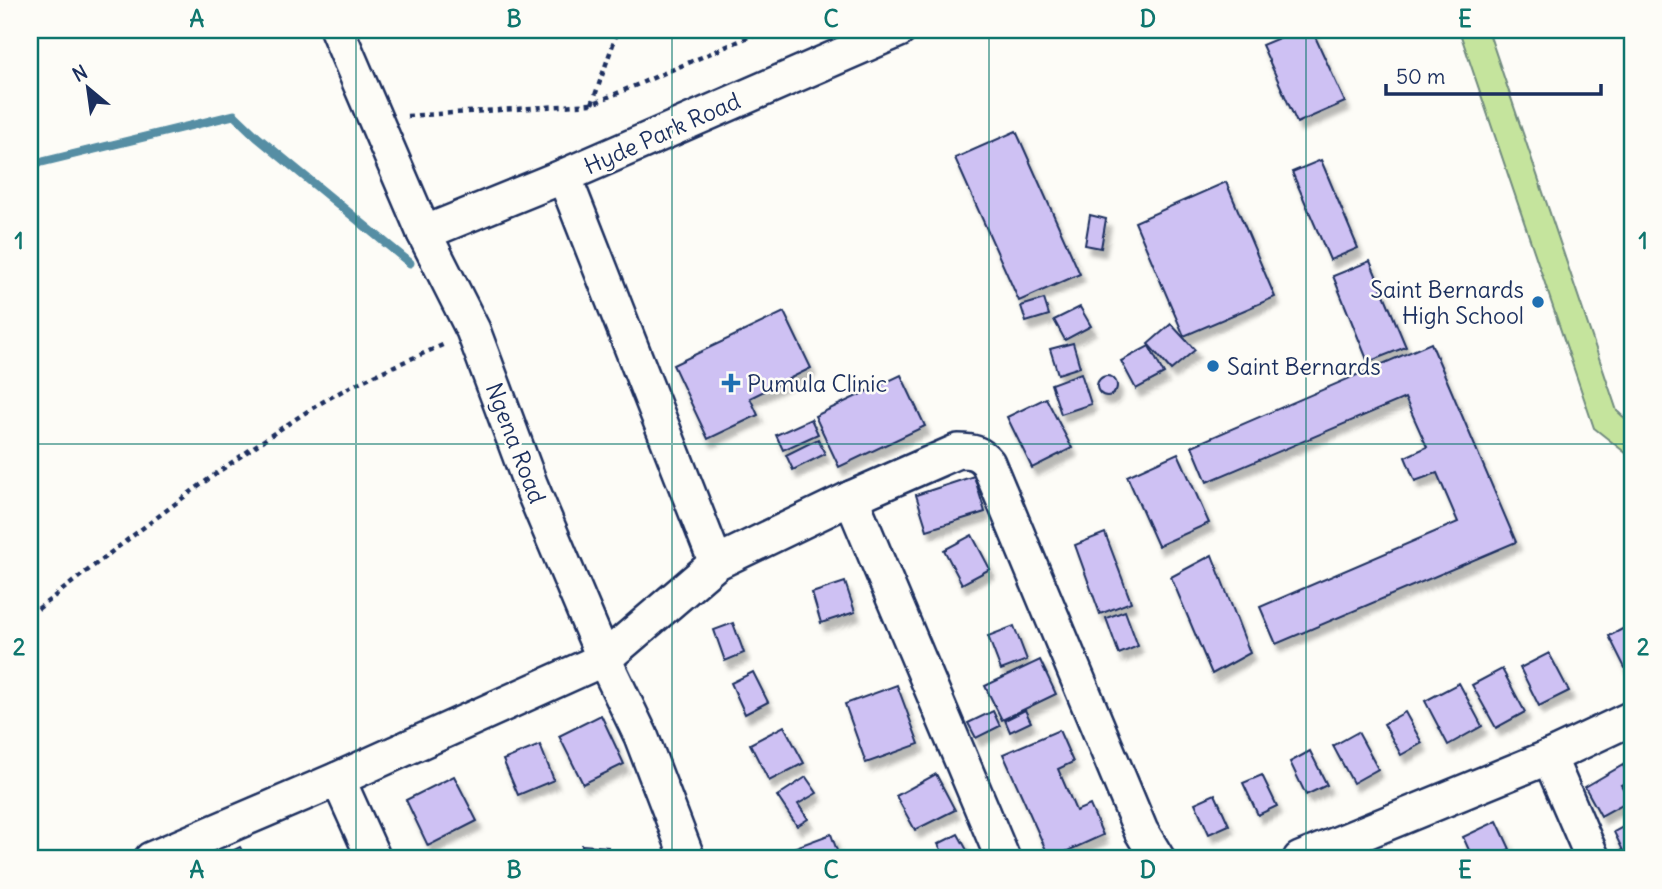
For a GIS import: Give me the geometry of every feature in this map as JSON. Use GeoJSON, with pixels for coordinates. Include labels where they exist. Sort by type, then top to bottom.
{"type":"FeatureCollection","features":[{"type":"Feature","properties":{"kind":"street","name":"Ngena Road"},"geometry":{"type":"LineString","coordinates":[[337,30],[424,233],[474,330],[531,486],[604,659],[641,736],[688,859]]}},
{"type":"Feature","properties":{"kind":"street","name":"Hyde Park Road"},"geometry":{"type":"LineString","coordinates":[[424,233],[564,176],[850,39],[898,30]]}},
{"type":"Feature","properties":{"kind":"street"},"geometry":{"type":"LineString","coordinates":[[564,176],[716,563]]}},
{"type":"Feature","properties":{"kind":"street"},"geometry":{"type":"LineString","coordinates":[[151,859],[338,779],[604,659],[716,563],[851,498],[958,451],[972,451],[981,454],[988,463],[1141,831],[1158,859]]}},
{"type":"Feature","properties":{"kind":"street"},"geometry":{"type":"LineString","coordinates":[[851,498],[1003,859]]}},
{"type":"Feature","properties":{"kind":"street"},"geometry":{"type":"LineString","coordinates":[[1300,859],[1549,757],[1632,718]]}},
{"type":"Feature","properties":{"kind":"street"},"geometry":{"type":"LineString","coordinates":[[1549,757],[1593,859]]}},
{"type":"Feature","properties":{"kind":"street"},"geometry":{"type":"LineString","coordinates":[[338,779],[374,859]]}},
{"type":"Feature","properties":{"kind":"path"},"geometry":{"type":"LineString","coordinates":[[592,104],[618,30]]}},
{"type":"Feature","properties":{"kind":"path"},"geometry":{"type":"LineString","coordinates":[[373,118],[592,104],[765,30]]}},
{"type":"Feature","properties":{"kind":"path"},"geometry":{"type":"LineString","coordinates":[[30,615],[214,475],[310,410],[354,385],[474,330]]}},
{"type":"Feature","properties":{"kind":"green space"},"geometry":{"type":"Polygon","coordinates":[[[1459,30],[1488,30],[1617,411],[1632,425],[1632,458],[1594,428],[1459,30]]]}},
{"type":"Feature","properties":{"kind":"building"},"geometry":{"type":"Polygon","coordinates":[[[1298,30],[1312,30],[1345,102],[1297,123],[1262,45],[1298,30]]]}},
{"type":"Feature","properties":{"kind":"building"},"geometry":{"type":"Polygon","coordinates":[[[1016,131],[1080,274],[1019,301],[955,158],[1016,131]]]}},
{"type":"Feature","properties":{"kind":"building"},"geometry":{"type":"Polygon","coordinates":[[[1321,160],[1358,248],[1330,260],[1292,172],[1321,160]]]}},
{"type":"Feature","properties":{"kind":"building"},"geometry":{"type":"Polygon","coordinates":[[[1226,182],[1275,297],[1184,336],[1135,222],[1226,182]]]}},
{"type":"Feature","properties":{"kind":"building"},"geometry":{"type":"Polygon","coordinates":[[[1090,215],[1106,219],[1101,248],[1085,245],[1090,215]]]}},
{"type":"Feature","properties":{"kind":"building"},"geometry":{"type":"Polygon","coordinates":[[[1370,261],[1406,347],[1368,362],[1333,276],[1370,261]]]}},
{"type":"Feature","properties":{"kind":"building"},"geometry":{"type":"Polygon","coordinates":[[[1044,299],[1049,315],[1026,322],[1021,306],[1044,299]]]}},
{"type":"Feature","properties":{"kind":"building"},"geometry":{"type":"Polygon","coordinates":[[[1080,307],[1091,326],[1065,340],[1054,320],[1080,307]]]}},
{"type":"Feature","properties":{"kind":"building","name":"Pumula Clinic"},"geometry":{"type":"Polygon","coordinates":[[[784,312],[811,368],[750,398],[758,415],[708,439],[673,365],[784,312]]]}},
{"type":"Feature","properties":{"kind":"building"},"geometry":{"type":"Polygon","coordinates":[[[1171,324],[1195,350],[1171,370],[1148,344],[1171,324]]]}},
{"type":"Feature","properties":{"kind":"building"},"geometry":{"type":"Polygon","coordinates":[[[1073,343],[1080,367],[1058,374],[1050,349],[1073,343]]]}},
{"type":"Feature","properties":{"kind":"building"},"geometry":{"type":"Polygon","coordinates":[[[1431,343],[1516,542],[1276,644],[1260,607],[1458,522],[1437,473],[1415,481],[1405,457],[1427,447],[1405,398],[1207,482],[1192,446],[1431,343]]]}},
{"type":"Feature","properties":{"kind":"building"},"geometry":{"type":"Polygon","coordinates":[[[1149,346],[1164,374],[1136,389],[1121,361],[1149,346]]]}},
{"type":"Feature","properties":{"kind":"building"},"geometry":{"type":"Polygon","coordinates":[[[1081,373],[1091,404],[1061,414],[1051,384],[1081,373]]]}},
{"type":"Feature","properties":{"kind":"building"},"geometry":{"type":"Polygon","coordinates":[[[901,375],[925,426],[839,467],[815,416],[901,375]]]}},
{"type":"Feature","properties":{"kind":"building"},"geometry":{"type":"Polygon","coordinates":[[[1103,376],[1111,376],[1117,386],[1111,396],[1103,396],[1097,390],[1097,382],[1103,376]]]}},
{"type":"Feature","properties":{"kind":"building"},"geometry":{"type":"Polygon","coordinates":[[[1046,398],[1072,448],[1032,468],[1007,417],[1046,398]]]}},
{"type":"Feature","properties":{"kind":"building"},"geometry":{"type":"Polygon","coordinates":[[[811,419],[818,434],[783,450],[776,435],[811,419]]]}},
{"type":"Feature","properties":{"kind":"building"},"geometry":{"type":"Polygon","coordinates":[[[818,439],[825,454],[793,470],[786,455],[818,439]]]}},
{"type":"Feature","properties":{"kind":"building"},"geometry":{"type":"Polygon","coordinates":[[[1178,453],[1209,523],[1158,546],[1127,476],[1178,453]]]}},
{"type":"Feature","properties":{"kind":"building"},"geometry":{"type":"Polygon","coordinates":[[[974,476],[985,512],[927,530],[916,495],[974,476]]]}},
{"type":"Feature","properties":{"kind":"building"},"geometry":{"type":"Polygon","coordinates":[[[1105,533],[1131,602],[1100,614],[1075,545],[1105,533]]]}},
{"type":"Feature","properties":{"kind":"building"},"geometry":{"type":"Polygon","coordinates":[[[972,535],[990,569],[962,584],[944,550],[972,535]]]}},
{"type":"Feature","properties":{"kind":"building"},"geometry":{"type":"Polygon","coordinates":[[[1212,555],[1250,653],[1212,674],[1171,577],[1212,555]]]}},
{"type":"Feature","properties":{"kind":"building"},"geometry":{"type":"Polygon","coordinates":[[[845,582],[855,612],[821,623],[812,593],[845,582]]]}},
{"type":"Feature","properties":{"kind":"building"},"geometry":{"type":"Polygon","coordinates":[[[1125,611],[1138,646],[1119,654],[1106,618],[1125,611]]]}},
{"type":"Feature","properties":{"kind":"building"},"geometry":{"type":"Polygon","coordinates":[[[733,623],[744,653],[725,661],[714,630],[733,623]]]}},
{"type":"Feature","properties":{"kind":"building"},"geometry":{"type":"Polygon","coordinates":[[[1632,624],[1632,667],[1626,670],[1609,636],[1632,624]]]}},
{"type":"Feature","properties":{"kind":"building"},"geometry":{"type":"Polygon","coordinates":[[[1014,626],[1027,660],[1001,670],[988,636],[1014,626]]]}},
{"type":"Feature","properties":{"kind":"building"},"geometry":{"type":"Polygon","coordinates":[[[1549,653],[1569,691],[1539,706],[1520,668],[1549,653]]]}},
{"type":"Feature","properties":{"kind":"building"},"geometry":{"type":"Polygon","coordinates":[[[1040,660],[1056,694],[1002,720],[985,686],[1040,660]]]}},
{"type":"Feature","properties":{"kind":"building"},"geometry":{"type":"Polygon","coordinates":[[[1502,669],[1525,712],[1496,728],[1472,685],[1502,669]]]}},
{"type":"Feature","properties":{"kind":"building"},"geometry":{"type":"Polygon","coordinates":[[[753,672],[768,702],[745,714],[731,683],[753,672]]]}},
{"type":"Feature","properties":{"kind":"building"},"geometry":{"type":"Polygon","coordinates":[[[1459,683],[1482,726],[1448,745],[1425,701],[1459,683]]]}},
{"type":"Feature","properties":{"kind":"building"},"geometry":{"type":"Polygon","coordinates":[[[897,685],[919,744],[866,763],[845,704],[897,685]]]}},
{"type":"Feature","properties":{"kind":"building"},"geometry":{"type":"Polygon","coordinates":[[[1025,710],[1031,722],[1010,732],[1005,720],[1025,710]]]}},
{"type":"Feature","properties":{"kind":"building"},"geometry":{"type":"Polygon","coordinates":[[[993,711],[1000,726],[976,738],[968,723],[993,711]]]}},
{"type":"Feature","properties":{"kind":"building"},"geometry":{"type":"Polygon","coordinates":[[[1405,712],[1422,743],[1401,755],[1384,724],[1405,712]]]}},
{"type":"Feature","properties":{"kind":"building"},"geometry":{"type":"Polygon","coordinates":[[[601,715],[624,764],[583,784],[559,736],[601,715]]]}},
{"type":"Feature","properties":{"kind":"building"},"geometry":{"type":"Polygon","coordinates":[[[784,726],[804,763],[769,781],[750,744],[784,726]]]}},
{"type":"Feature","properties":{"kind":"building"},"geometry":{"type":"Polygon","coordinates":[[[1059,730],[1073,762],[1058,769],[1076,811],[1090,805],[1103,835],[1050,859],[1003,754],[1059,730]]]}},
{"type":"Feature","properties":{"kind":"building"},"geometry":{"type":"Polygon","coordinates":[[[1358,732],[1378,769],[1353,783],[1333,746],[1358,732]]]}},
{"type":"Feature","properties":{"kind":"building"},"geometry":{"type":"Polygon","coordinates":[[[540,745],[554,780],[518,795],[503,760],[540,745]]]}},
{"type":"Feature","properties":{"kind":"building"},"geometry":{"type":"Polygon","coordinates":[[[1310,751],[1327,785],[1306,795],[1290,762],[1310,751]]]}},
{"type":"Feature","properties":{"kind":"building"},"geometry":{"type":"Polygon","coordinates":[[[1623,765],[1631,780],[1621,785],[1630,800],[1601,816],[1585,787],[1623,765]]]}},
{"type":"Feature","properties":{"kind":"building"},"geometry":{"type":"Polygon","coordinates":[[[936,774],[955,810],[915,830],[896,796],[936,774]]]}},
{"type":"Feature","properties":{"kind":"building"},"geometry":{"type":"Polygon","coordinates":[[[1262,775],[1277,806],[1258,815],[1243,783],[1262,775]]]}},
{"type":"Feature","properties":{"kind":"building"},"geometry":{"type":"Polygon","coordinates":[[[454,776],[477,821],[428,846],[406,800],[454,776]]]}},
{"type":"Feature","properties":{"kind":"building"},"geometry":{"type":"Polygon","coordinates":[[[806,777],[817,793],[798,804],[808,819],[797,826],[777,796],[806,777]]]}},
{"type":"Feature","properties":{"kind":"building"},"geometry":{"type":"Polygon","coordinates":[[[1215,794],[1229,825],[1209,834],[1195,803],[1215,794]]]}},
{"type":"Feature","properties":{"kind":"building"},"geometry":{"type":"Polygon","coordinates":[[[1497,821],[1510,849],[1489,859],[1473,859],[1463,837],[1497,821]]]}},
{"type":"Feature","properties":{"kind":"building"},"geometry":{"type":"Polygon","coordinates":[[[1632,822],[1632,859],[1627,859],[1614,832],[1632,822]]]}},
{"type":"Feature","properties":{"kind":"building"},"geometry":{"type":"Polygon","coordinates":[[[831,834],[840,859],[797,859],[793,848],[831,834]]]}},
{"type":"Feature","properties":{"kind":"building"},"geometry":{"type":"Polygon","coordinates":[[[958,834],[972,859],[946,859],[938,844],[958,834]]]}},
{"type":"Feature","properties":{"kind":"building"},"geometry":{"type":"Polygon","coordinates":[[[582,845],[608,847],[607,859],[581,859],[582,845]]]}},
{"type":"Feature","properties":{"kind":"building"},"geometry":{"type":"Polygon","coordinates":[[[240,847],[246,859],[216,859],[240,847]]]}},
{"type":"Feature","properties":{"kind":"waterway"},"geometry":{"type":"LineString","coordinates":[[30,165],[234,115],[410,263]]}},
{"type":"Feature","properties":{"kind":"place","name":"Saint Bernards High School"},"geometry":{"type":"Point","coordinates":[1538,302]}},
{"type":"Feature","properties":{"kind":"place","name":"Saint Bernards"},"geometry":{"type":"Point","coordinates":[1213,366]}},
{"type":"Feature","properties":{"kind":"place","name":"Pumula Clinic"},"geometry":{"type":"Point","coordinates":[731,383]}}]}
